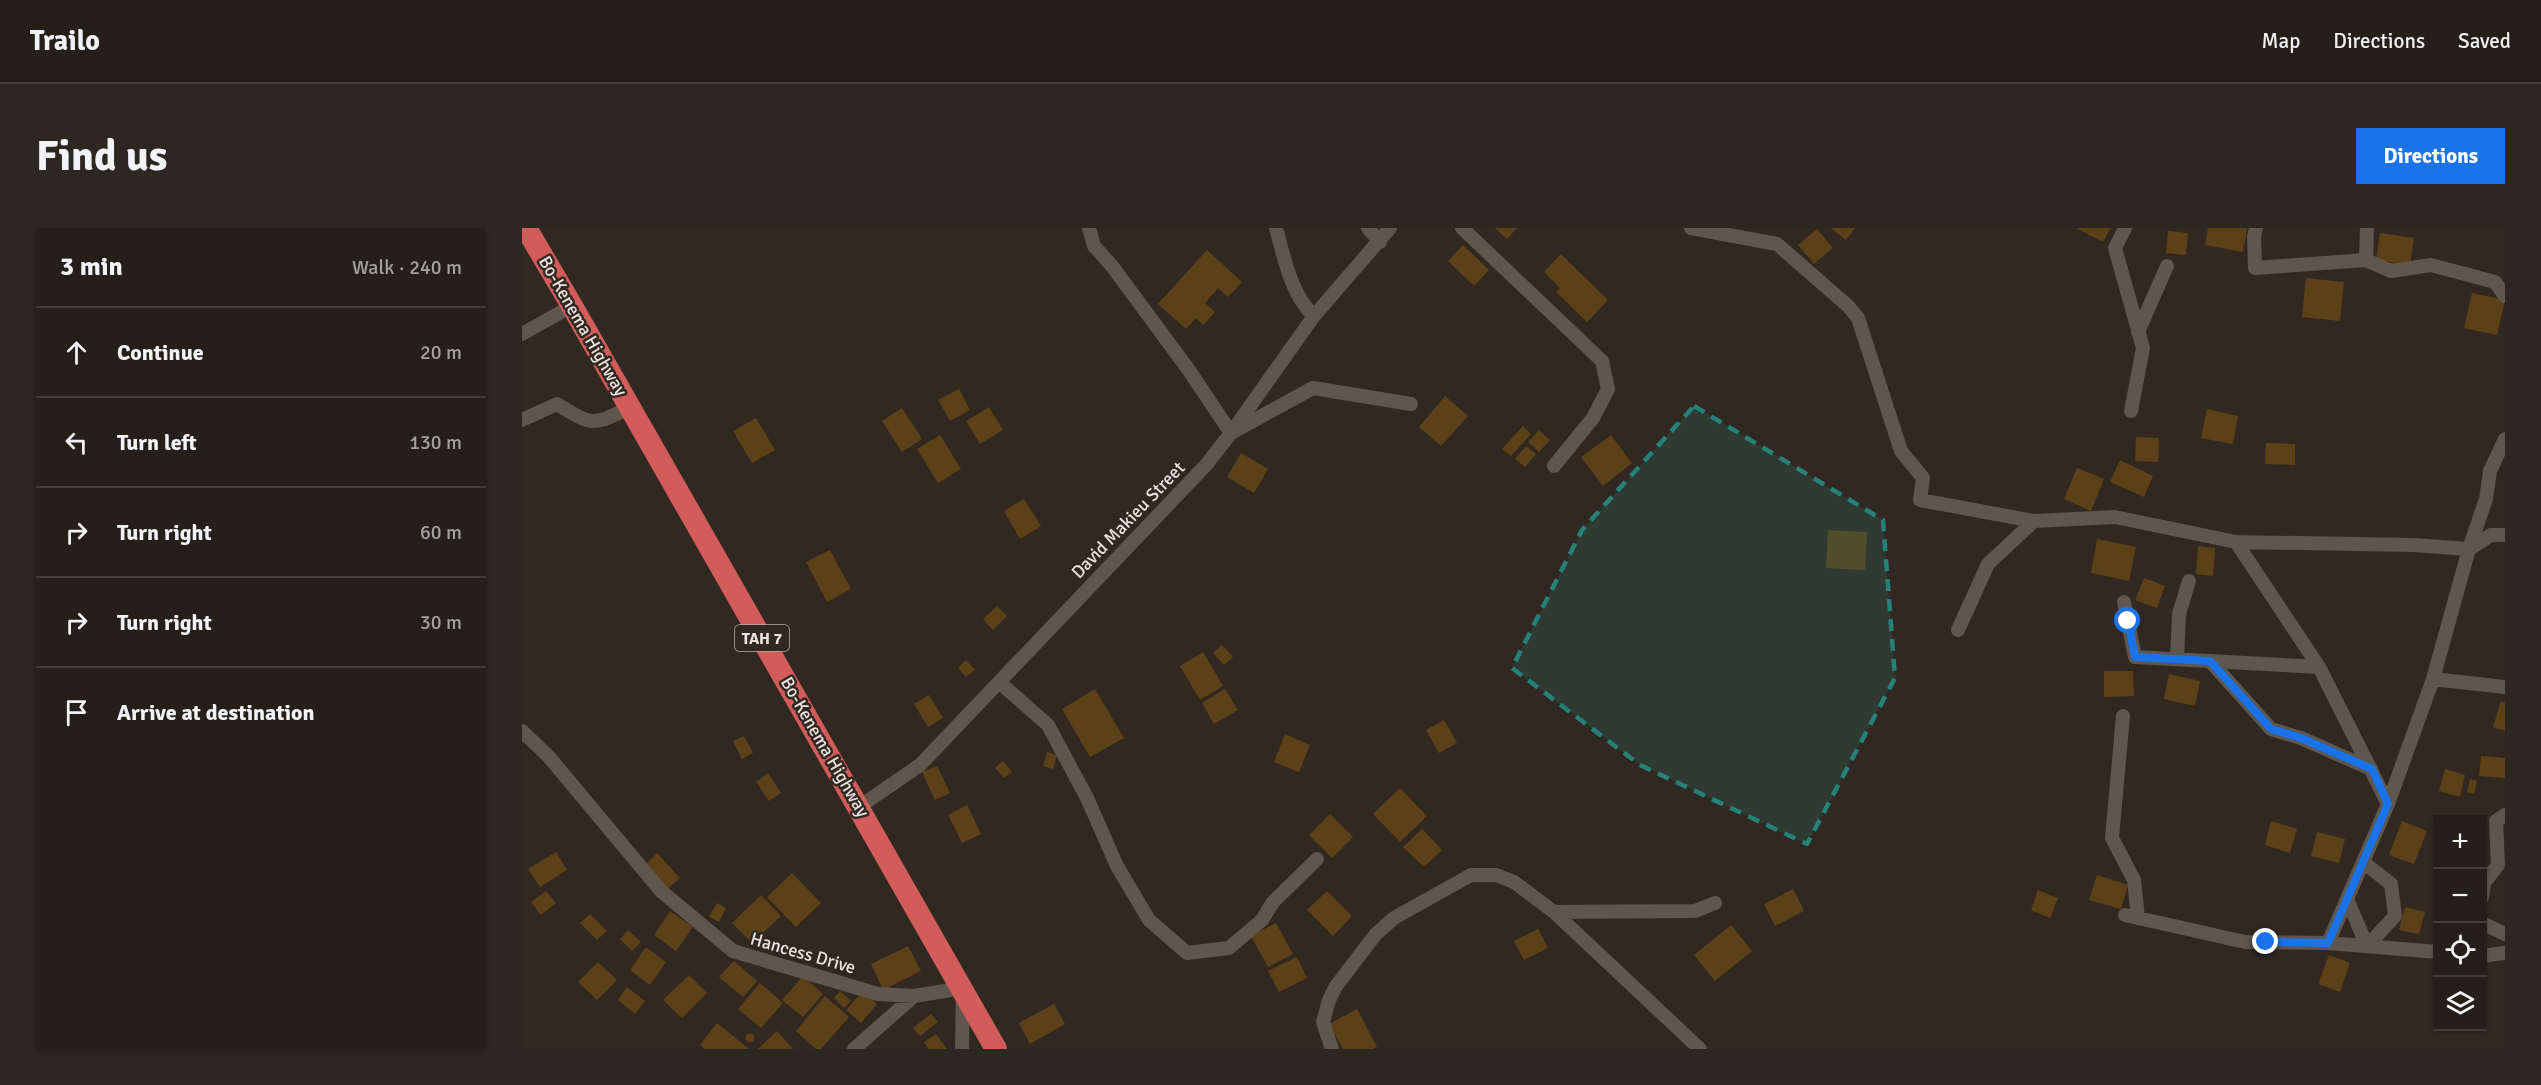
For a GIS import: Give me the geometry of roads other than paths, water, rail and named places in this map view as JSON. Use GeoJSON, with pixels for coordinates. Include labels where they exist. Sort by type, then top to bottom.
{"type":"FeatureCollection","features":[{"type":"Feature","properties":{"kind":"highway","name":"Bo-Kenema Highway"},"geometry":{"type":"LineString","coordinates":[[526,228],[996,1049]]}},
{"type":"Feature","properties":{"kind":"street"},"geometry":{"type":"LineString","coordinates":[[1089,228],[1095,246],[1188,369],[1231,433],[1313,388],[1411,404]]}},
{"type":"Feature","properties":{"kind":"street"},"geometry":{"type":"LineString","coordinates":[[1276,228],[1302,306],[1314,316]]}},
{"type":"Feature","properties":{"kind":"street"},"geometry":{"type":"LineString","coordinates":[[1368,228],[1380,242]]}},
{"type":"Feature","properties":{"kind":"street","name":"David Makieu Street"},"geometry":{"type":"LineString","coordinates":[[859,807],[920,765],[1206,465],[1314,316],[1390,228]]}},
{"type":"Feature","properties":{"kind":"street"},"geometry":{"type":"LineString","coordinates":[[1462,228],[1602,361],[1608,389],[1593,418],[1554,466]]}},
{"type":"Feature","properties":{"kind":"street"},"geometry":{"type":"LineString","coordinates":[[1691,228],[1777,244],[1848,306],[1858,318],[1900,451],[1923,478],[1920,500],[2034,521],[2115,517],[2236,542],[2414,545],[2469,549],[2491,535],[2505,535]]}},
{"type":"Feature","properties":{"kind":"street"},"geometry":{"type":"LineString","coordinates":[[2125,228],[2115,248],[2143,348],[2131,411]]}},
{"type":"Feature","properties":{"kind":"street"},"geometry":{"type":"LineString","coordinates":[[2256,228],[2255,268],[2366,260],[2391,271],[2431,265],[2500,283],[2505,296]]}},
{"type":"Feature","properties":{"kind":"street"},"geometry":{"type":"LineString","coordinates":[[2366,260],[2367,228]]}},
{"type":"Feature","properties":{"kind":"street"},"geometry":{"type":"LineString","coordinates":[[2138,332],[2167,266]]}},
{"type":"Feature","properties":{"kind":"street"},"geometry":{"type":"LineString","coordinates":[[522,334],[572,306]]}},
{"type":"Feature","properties":{"kind":"street"},"geometry":{"type":"LineString","coordinates":[[522,420],[557,404],[581,418],[599,423],[629,408]]}},
{"type":"Feature","properties":{"kind":"street"},"geometry":{"type":"LineString","coordinates":[[2328,943],[2388,804],[2433,680],[2469,549],[2486,499],[2490,471],[2505,439]]}},
{"type":"Feature","properties":{"kind":"street"},"geometry":{"type":"LineString","coordinates":[[1958,630],[1988,564],[2034,521]]}},
{"type":"Feature","properties":{"kind":"street"},"geometry":{"type":"LineString","coordinates":[[2236,542],[2319,667],[2388,804]]}},
{"type":"Feature","properties":{"kind":"street"},"geometry":{"type":"LineString","coordinates":[[2177,659],[2179,614],[2190,581]]}},
{"type":"Feature","properties":{"kind":"street"},"geometry":{"type":"LineString","coordinates":[[2124,602],[2135,657],[2319,667]]}},
{"type":"Feature","properties":{"kind":"street"},"geometry":{"type":"LineString","coordinates":[[2210,661],[2271,729],[2301,738],[2372,769]]}},
{"type":"Feature","properties":{"kind":"street"},"geometry":{"type":"LineString","coordinates":[[2433,680],[2505,687]]}},
{"type":"Feature","properties":{"kind":"street"},"geometry":{"type":"LineString","coordinates":[[999,682],[1048,725],[1087,798],[1118,866],[1149,920],[1187,953],[1229,948],[1262,920],[1273,902],[1317,859]]}},
{"type":"Feature","properties":{"kind":"street"},"geometry":{"type":"LineString","coordinates":[[2123,716],[2112,838],[2134,880],[2131,916],[2245,942],[2328,943],[2433,952]]}},
{"type":"Feature","properties":{"kind":"street","name":"Hancess Drive"},"geometry":{"type":"LineString","coordinates":[[522,731],[549,757],[661,891],[733,951],[878,994],[914,996],[963,988]]}},
{"type":"Feature","properties":{"kind":"street"},"geometry":{"type":"LineString","coordinates":[[2487,879],[2498,866],[2496,821],[2505,815]]}},
{"type":"Feature","properties":{"kind":"street"},"geometry":{"type":"LineString","coordinates":[[2363,862],[2391,884],[2395,916],[2367,946]]}},
{"type":"Feature","properties":{"kind":"street"},"geometry":{"type":"LineString","coordinates":[[1332,1049],[1323,1022],[1329,1000],[1336,986],[1376,934],[1394,918],[1471,875],[1496,875],[1514,882],[1554,912],[1700,1049]]}},
{"type":"Feature","properties":{"kind":"street"},"geometry":{"type":"LineString","coordinates":[[2347,898],[2367,946]]}},
{"type":"Feature","properties":{"kind":"street"},"geometry":{"type":"LineString","coordinates":[[1554,912],[1695,910],[1715,903]]}},
{"type":"Feature","properties":{"kind":"street"},"geometry":{"type":"LineString","coordinates":[[2487,925],[2505,934]]}},
{"type":"Feature","properties":{"kind":"street"},"geometry":{"type":"LineString","coordinates":[[2487,955],[2505,953]]}},
{"type":"Feature","properties":{"kind":"street"},"geometry":{"type":"LineString","coordinates":[[962,1049],[963,988]]}},
{"type":"Feature","properties":{"kind":"street"},"geometry":{"type":"LineString","coordinates":[[854,1049],[914,996]]}}]}
